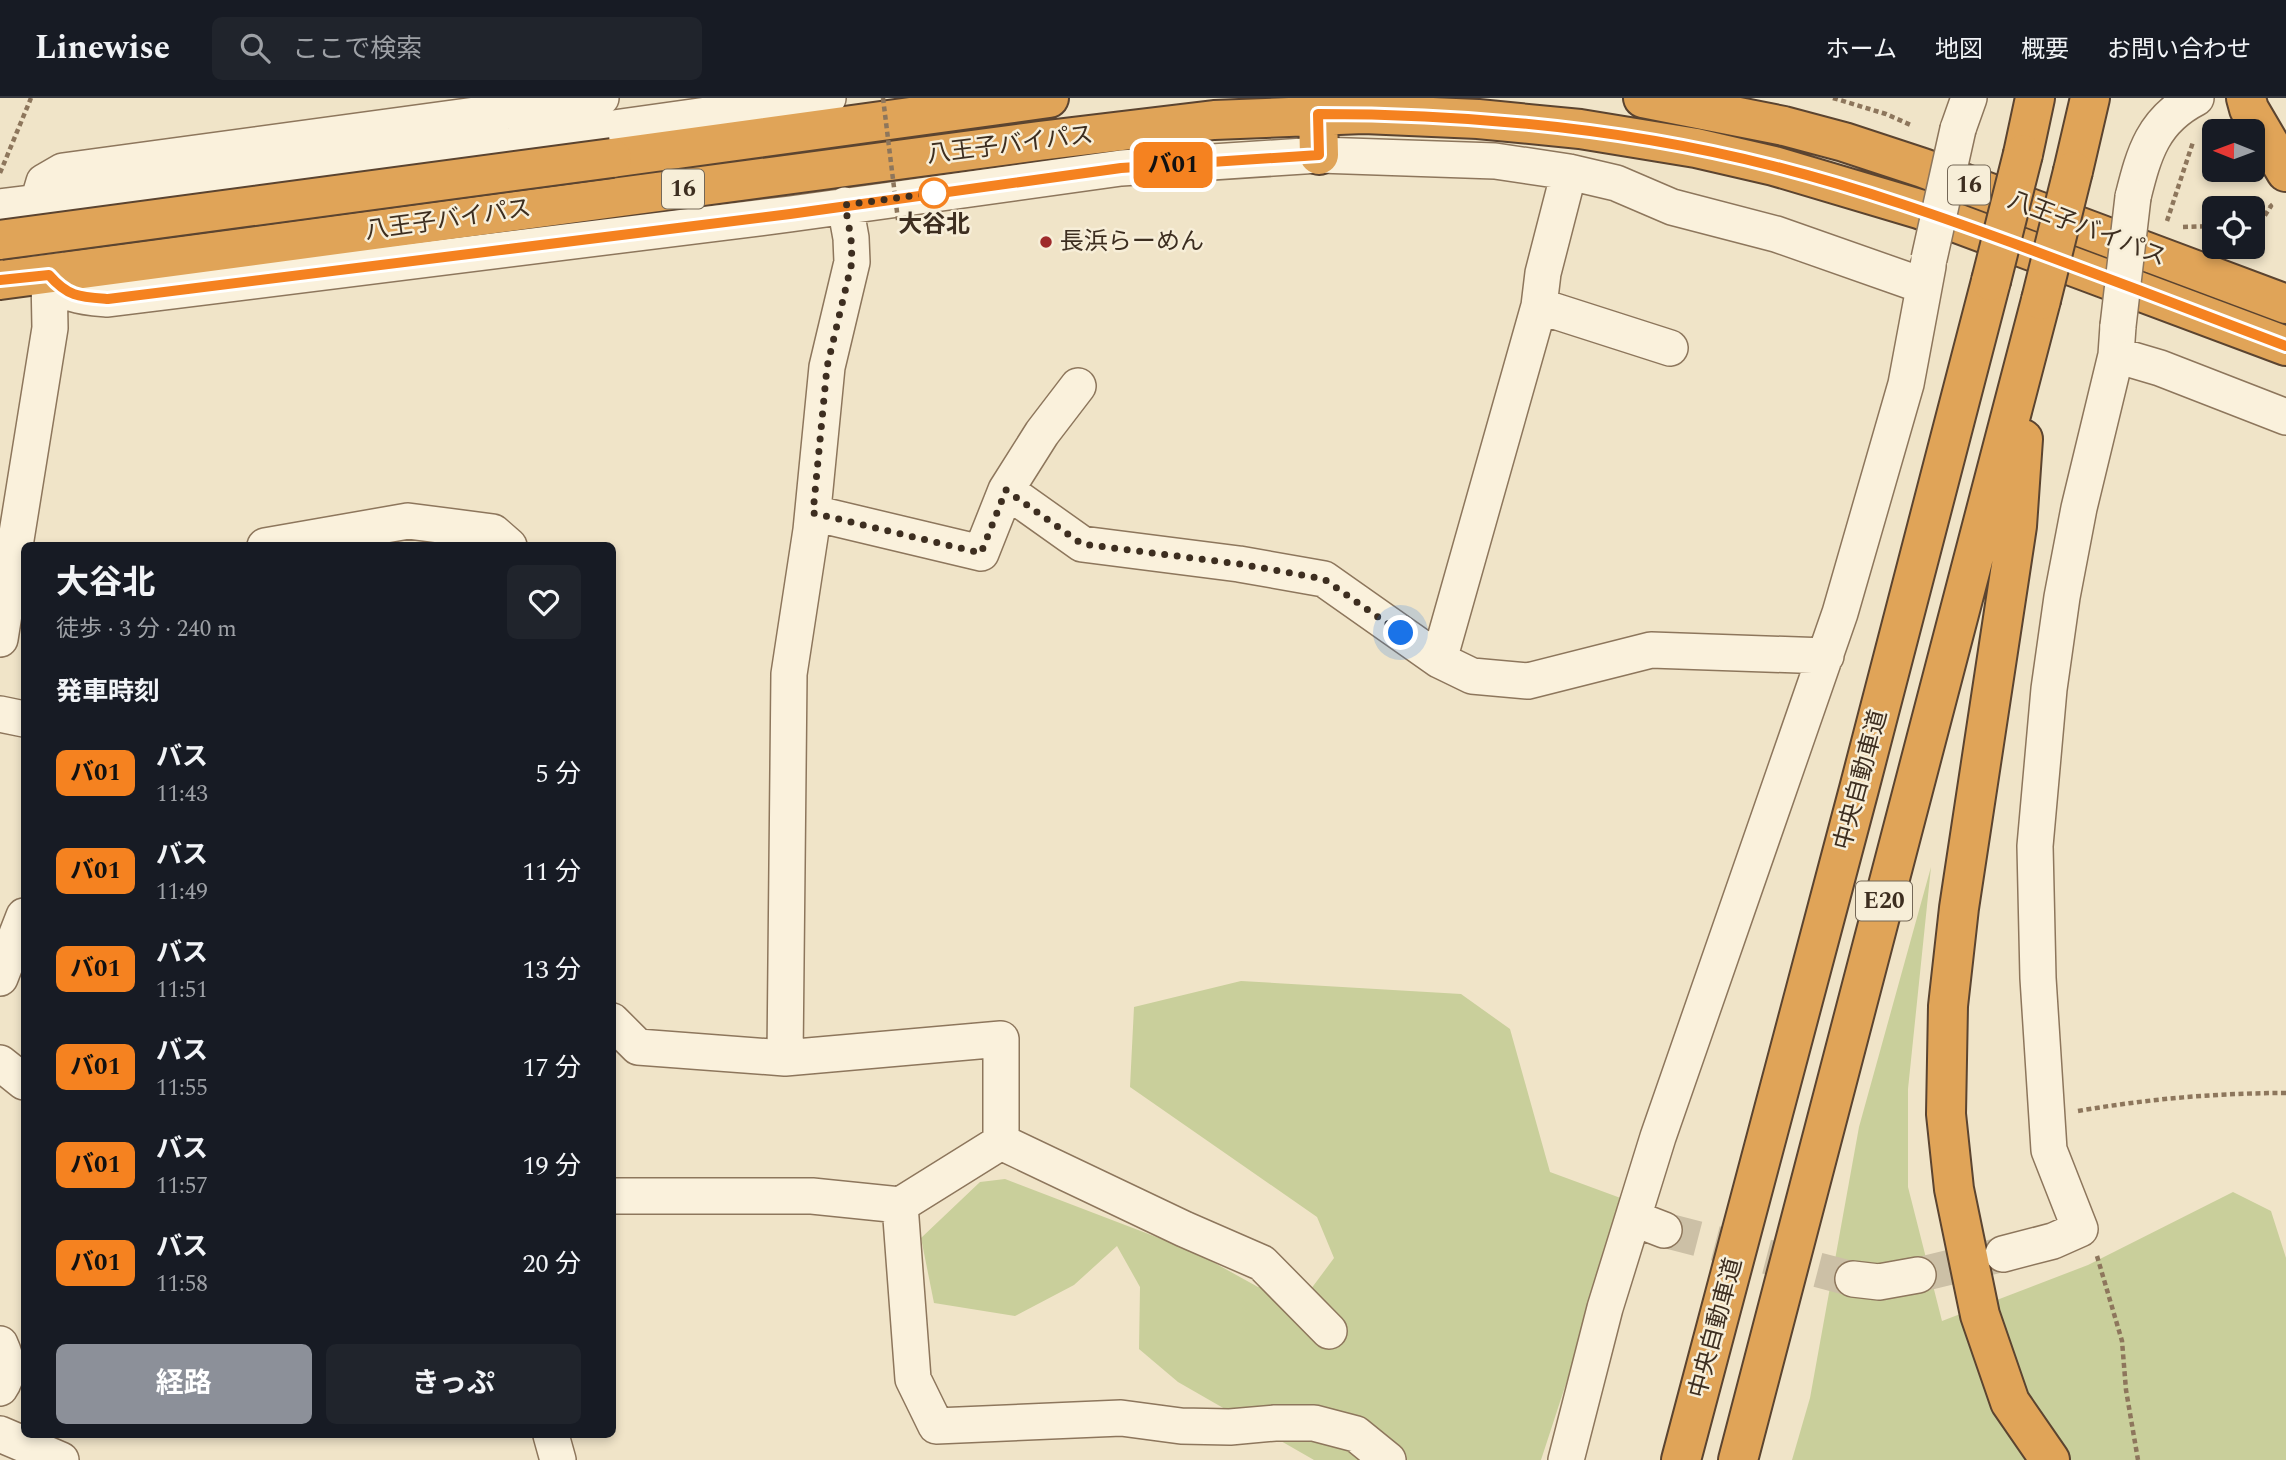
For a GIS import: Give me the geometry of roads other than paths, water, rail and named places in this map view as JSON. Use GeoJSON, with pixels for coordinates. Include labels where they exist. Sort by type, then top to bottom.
{"type":"FeatureCollection","features":[{"type":"Feature","properties":{"kind":"highway","name":"八王子バイパス"},"geometry":{"type":"LineString","coordinates":[[0,240],[1049,98]]}},
{"type":"Feature","properties":{"kind":"highway","name":"八王子バイパス"},"geometry":{"type":"LineString","coordinates":[[1643,98],[1784,126],[1844,142],[1923,168],[2286,304]]}},
{"type":"Feature","properties":{"kind":"highway","name":"中央自動車道"},"geometry":{"type":"LineString","coordinates":[[1681,1460],[1863,775],[1991,281],[2035,98]]}},
{"type":"Feature","properties":{"kind":"highway","name":"E20"},"geometry":{"type":"LineString","coordinates":[[1738,1460],[2030,342],[2090,98]]}},
{"type":"Feature","properties":{"kind":"highway"},"geometry":{"type":"LineString","coordinates":[[2246,98],[2256,120],[2274,184]]}},
{"type":"Feature","properties":{"kind":"highway","name":"八王子バイパス"},"geometry":{"type":"LineString","coordinates":[[0,280],[1039,141],[1214,120],[1318,114],[1478,119],[1580,129],[1696,148],[1774,166],[1919,209],[2286,346]]}},
{"type":"Feature","properties":{"kind":"highway"},"geometry":{"type":"LineString","coordinates":[[1318,114],[1319,155]]}},
{"type":"Feature","properties":{"kind":"highway"},"geometry":{"type":"LineString","coordinates":[[2030,342],[2017,526],[1959,908],[1948,1006],[1946,1114],[1954,1189],[1980,1315],[2010,1402],[2050,1460]]}},
{"type":"Feature","properties":{"kind":"highway"},"geometry":{"type":"LineString","coordinates":[[1662,1460],[1785,1063]]}},
{"type":"Feature","properties":{"kind":"street"},"geometry":{"type":"LineString","coordinates":[[379,129],[400,98]]}},
{"type":"Feature","properties":{"kind":"street"},"geometry":{"type":"LineString","coordinates":[[22,542],[50,328],[49,275],[37,201],[44,181],[63,171],[601,98]]}},
{"type":"Feature","properties":{"kind":"street"},"geometry":{"type":"LineString","coordinates":[[0,207],[437,153],[828,98]]}},
{"type":"Feature","properties":{"kind":"street"},"geometry":{"type":"LineString","coordinates":[[1566,1460],[1605,1308],[1648,1224],[1658,1137],[1826,656],[1906,384],[1927,273],[1964,113]]}},
{"type":"Feature","properties":{"kind":"street"},"geometry":{"type":"LineString","coordinates":[[2003,1254],[2053,1241],[2080,1229],[2049,1150],[2038,978],[2035,846],[2049,689],[2062,597],[2079,508],[2117,340],[2133,197],[2144,154],[2165,118],[2197,114]]}},
{"type":"Feature","properties":{"kind":"street"},"geometry":{"type":"LineString","coordinates":[[49,275],[61,289],[82,297],[108,299],[790,214],[1121,168],[1319,155],[1495,160],[1569,172],[1616,183],[1672,207],[1927,273]]}},
{"type":"Feature","properties":{"kind":"street"},"geometry":{"type":"LineString","coordinates":[[1439,660],[1539,306],[1543,273],[1569,172]]}},
{"type":"Feature","properties":{"kind":"street"},"geometry":{"type":"LineString","coordinates":[[785,1058],[789,674],[813,513],[827,367],[852,262],[845,205]]}},
{"type":"Feature","properties":{"kind":"street"},"geometry":{"type":"LineString","coordinates":[[1539,306],[1670,348]]}},
{"type":"Feature","properties":{"kind":"street"},"geometry":{"type":"LineString","coordinates":[[2117,340],[2160,368],[2286,418]]}},
{"type":"Feature","properties":{"kind":"street"},"geometry":{"type":"LineString","coordinates":[[813,513],[981,553],[1006,490],[1042,433],[1078,386]]}},
{"type":"Feature","properties":{"kind":"street"},"geometry":{"type":"LineString","coordinates":[[1006,490],[1082,544],[1240,564],[1324,579],[1439,660],[1472,676],[1528,681],[1651,650],[1826,656]]}},
{"type":"Feature","properties":{"kind":"street"},"geometry":{"type":"LineString","coordinates":[[288,542],[408,521],[493,531],[505,542]]}},
{"type":"Feature","properties":{"kind":"street"},"geometry":{"type":"LineString","coordinates":[[0,639],[16,590],[21,551]]}},
{"type":"Feature","properties":{"kind":"street"},"geometry":{"type":"LineString","coordinates":[[0,714],[21,718]]}},
{"type":"Feature","properties":{"kind":"street"},"geometry":{"type":"LineString","coordinates":[[0,978],[21,924]]}},
{"type":"Feature","properties":{"kind":"street"},"geometry":{"type":"LineString","coordinates":[[616,1025],[638,1047],[785,1058],[1001,1039],[1001,1142]]}},
{"type":"Feature","properties":{"kind":"street"},"geometry":{"type":"LineString","coordinates":[[0,1063],[21,1080]]}},
{"type":"Feature","properties":{"kind":"street"},"geometry":{"type":"LineString","coordinates":[[616,1196],[812,1196],[900,1205],[1001,1142]]}},
{"type":"Feature","properties":{"kind":"street"},"geometry":{"type":"LineString","coordinates":[[1001,1142],[1262,1263],[1329,1331]]}},
{"type":"Feature","properties":{"kind":"street"},"geometry":{"type":"LineString","coordinates":[[900,1205],[913,1379],[936,1426],[1121,1418],[1181,1426],[1230,1427],[1314,1423],[1356,1434],[1388,1460]]}},
{"type":"Feature","properties":{"kind":"street"},"geometry":{"type":"LineString","coordinates":[[1853,1279],[1879,1282],[1918,1275]]}},
{"type":"Feature","properties":{"kind":"street"},"geometry":{"type":"LineString","coordinates":[[0,1344],[7,1366],[0,1388]]}},
{"type":"Feature","properties":{"kind":"street"},"geometry":{"type":"LineString","coordinates":[[0,1434],[61,1460]]}},
{"type":"Feature","properties":{"kind":"street"},"geometry":{"type":"LineString","coordinates":[[552,1438],[558,1460]]}},
{"type":"Feature","properties":{"kind":"tunnel"},"geometry":{"type":"LineString","coordinates":[[1664,1230],[1853,1279]]}},
{"type":"Feature","properties":{"kind":"tunnel"},"geometry":{"type":"LineString","coordinates":[[1918,1275],[1996,1256]]}},
{"type":"Feature","properties":{"kind":"place","name":"大谷北"},"geometry":{"type":"Point","coordinates":[934,193]}},
{"type":"Feature","properties":{"kind":"place","name":"長浜らーめん"},"geometry":{"type":"Point","coordinates":[1046,242]}}]}
